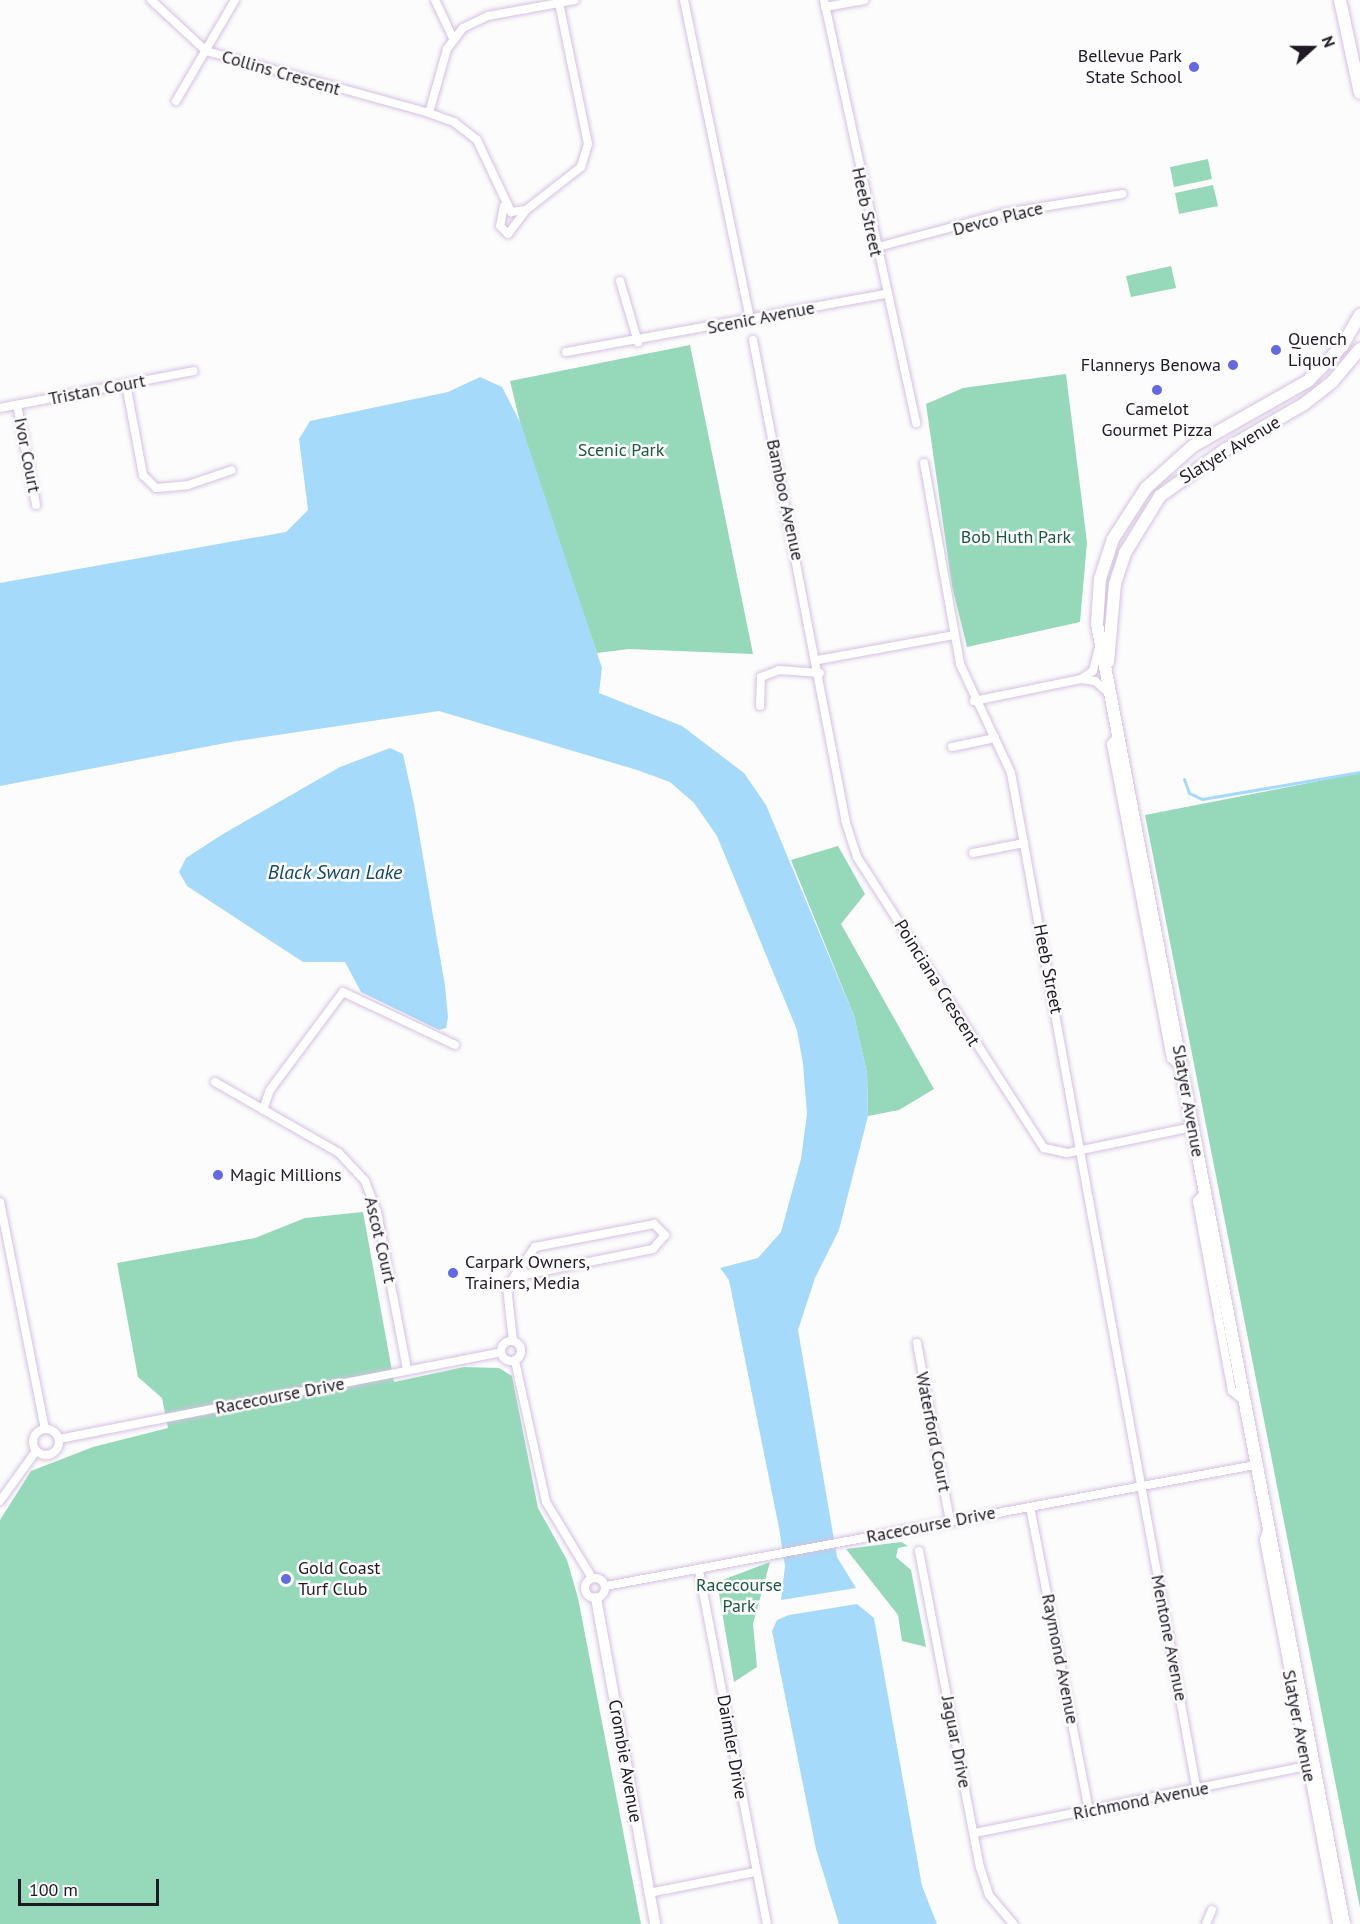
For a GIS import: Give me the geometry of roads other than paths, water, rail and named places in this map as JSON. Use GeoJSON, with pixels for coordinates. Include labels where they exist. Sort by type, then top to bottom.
{"type":"FeatureCollection","features":[{"type":"Feature","properties":{"kind":"main road"},"geometry":{"type":"LineString","coordinates":[[1340,0],[1360,93]]}},
{"type":"Feature","properties":{"kind":"main road","name":"Slatyer Avenue"},"geometry":{"type":"LineString","coordinates":[[1109,675],[1098,644],[1098,600],[1106,562],[1123,522],[1146,488],[1193,446],[1308,381],[1342,346],[1360,315]]}},
{"type":"Feature","properties":{"kind":"main road","name":"Slatyer Avenue"},"geometry":{"type":"LineString","coordinates":[[1344,1924],[1113,697],[1109,675],[1107,629],[1115,584],[1125,553],[1160,496],[1226,449],[1304,404],[1333,381],[1360,349]]}},
{"type":"Feature","properties":{"kind":"street","name":"Collins Crescent"},"geometry":{"type":"LineString","coordinates":[[151,0],[206,51],[454,122],[477,140],[504,206],[500,226],[508,234],[526,210],[587,157],[559,3]]}},
{"type":"Feature","properties":{"kind":"street"},"geometry":{"type":"LineString","coordinates":[[176,101],[235,0]]}},
{"type":"Feature","properties":{"kind":"street"},"geometry":{"type":"LineString","coordinates":[[435,0],[453,38]]}},
{"type":"Feature","properties":{"kind":"street"},"geometry":{"type":"LineString","coordinates":[[429,113],[453,38],[475,20],[575,0]]}},
{"type":"Feature","properties":{"kind":"street"},"geometry":{"type":"LineString","coordinates":[[684,0],[750,320]]}},
{"type":"Feature","properties":{"kind":"street"},"geometry":{"type":"LineString","coordinates":[[824,3],[864,0]]}},
{"type":"Feature","properties":{"kind":"street","name":"Heeb Street"},"geometry":{"type":"LineString","coordinates":[[824,3],[884,294],[916,423]]}},
{"type":"Feature","properties":{"kind":"street","name":"Devco Place"},"geometry":{"type":"LineString","coordinates":[[874,248],[1005,213],[1122,194]]}},
{"type":"Feature","properties":{"kind":"street"},"geometry":{"type":"LineString","coordinates":[[504,206],[514,213],[526,210]]}},
{"type":"Feature","properties":{"kind":"street"},"geometry":{"type":"LineString","coordinates":[[621,281],[638,342]]}},
{"type":"Feature","properties":{"kind":"street","name":"Scenic Avenue"},"geometry":{"type":"LineString","coordinates":[[566,352],[638,342],[884,294]]}},
{"type":"Feature","properties":{"kind":"street","name":"Bamboo Avenue"},"geometry":{"type":"LineString","coordinates":[[753,340],[818,660]]}},
{"type":"Feature","properties":{"kind":"street","name":"Tristan Court"},"geometry":{"type":"LineString","coordinates":[[0,408],[194,371]]}},
{"type":"Feature","properties":{"kind":"street"},"geometry":{"type":"LineString","coordinates":[[126,384],[143,475],[156,488],[188,484],[232,470]]}},
{"type":"Feature","properties":{"kind":"street","name":"Ivor Court"},"geometry":{"type":"LineString","coordinates":[[17,405],[36,505]]}},
{"type":"Feature","properties":{"kind":"street","name":"Heeb Street"},"geometry":{"type":"LineString","coordinates":[[924,463],[954,634],[974,701],[1011,773],[1140,1486]]}},
{"type":"Feature","properties":{"kind":"street"},"geometry":{"type":"LineString","coordinates":[[818,660],[954,634]]}},
{"type":"Feature","properties":{"kind":"street"},"geometry":{"type":"LineString","coordinates":[[1082,679],[1093,671],[1098,644]]}},
{"type":"Feature","properties":{"kind":"street","name":"Poinciana Crescent"},"geometry":{"type":"LineString","coordinates":[[818,660],[845,819],[857,856],[1036,1140],[1056,1152],[1081,1151],[1193,1127]]}},
{"type":"Feature","properties":{"kind":"street"},"geometry":{"type":"LineString","coordinates":[[760,706],[761,677],[779,670],[820,673]]}},
{"type":"Feature","properties":{"kind":"street"},"geometry":{"type":"LineString","coordinates":[[974,701],[1082,679],[1095,681],[1113,697]]}},
{"type":"Feature","properties":{"kind":"street"},"geometry":{"type":"LineString","coordinates":[[952,747],[994,738]]}},
{"type":"Feature","properties":{"kind":"street"},"geometry":{"type":"LineString","coordinates":[[972,853],[1024,843]]}},
{"type":"Feature","properties":{"kind":"street"},"geometry":{"type":"LineString","coordinates":[[263,1110],[270,1090],[343,992],[455,1046]]}},
{"type":"Feature","properties":{"kind":"street","name":"Ascot Court"},"geometry":{"type":"LineString","coordinates":[[215,1082],[339,1153],[365,1181],[377,1212],[407,1370]]}},
{"type":"Feature","properties":{"kind":"street"},"geometry":{"type":"LineString","coordinates":[[0,1202],[45,1429],[59,1439]]}},
{"type":"Feature","properties":{"kind":"street"},"geometry":{"type":"LineString","coordinates":[[514,1277],[653,1249],[665,1235],[654,1224],[535,1247],[514,1277],[507,1287],[513,1341],[522,1350],[516,1361],[546,1502],[591,1578],[606,1586],[596,1598],[586,1592],[591,1578]]}},
{"type":"Feature","properties":{"kind":"street"},"geometry":{"type":"LineString","coordinates":[[513,1341],[503,1344],[501,1352],[516,1361]]}},
{"type":"Feature","properties":{"kind":"street","name":"Waterford Court"},"geometry":{"type":"LineString","coordinates":[[917,1342],[950,1521]]}},
{"type":"Feature","properties":{"kind":"street","name":"Racecourse Drive"},"geometry":{"type":"LineString","coordinates":[[36,1451],[52,1454],[59,1439],[501,1352]]}},
{"type":"Feature","properties":{"kind":"street"},"geometry":{"type":"LineString","coordinates":[[0,1501],[36,1451],[34,1437],[45,1429]]}},
{"type":"Feature","properties":{"kind":"street","name":"Racecourse Drive"},"geometry":{"type":"LineString","coordinates":[[606,1586],[1256,1465]]}},
{"type":"Feature","properties":{"kind":"street","name":"Mentone Avenue"},"geometry":{"type":"LineString","coordinates":[[1140,1486],[1197,1791]]}},
{"type":"Feature","properties":{"kind":"street","name":"Raymond Avenue"},"geometry":{"type":"LineString","coordinates":[[1030,1507],[1089,1810]]}},
{"type":"Feature","properties":{"kind":"street","name":"Slatyer Avenue"},"geometry":{"type":"LineString","coordinates":[[1268,1528],[1264,1540],[1337,1924]]}},
{"type":"Feature","properties":{"kind":"street","name":"Jaguar Drive"},"geometry":{"type":"LineString","coordinates":[[919,1551],[989,1895],[1013,1924]]}},
{"type":"Feature","properties":{"kind":"street","name":"Daimler Drive"},"geometry":{"type":"LineString","coordinates":[[699,1570],[755,1872],[767,1924]]}},
{"type":"Feature","properties":{"kind":"street","name":"Crombie Avenue"},"geometry":{"type":"LineString","coordinates":[[596,1598],[655,1924]]}},
{"type":"Feature","properties":{"kind":"street","name":"Richmond Avenue"},"geometry":{"type":"LineString","coordinates":[[975,1833],[1197,1791],[1307,1766]]}},
{"type":"Feature","properties":{"kind":"street"},"geometry":{"type":"LineString","coordinates":[[649,1893],[755,1872]]}},
{"type":"Feature","properties":{"kind":"street"},"geometry":{"type":"LineString","coordinates":[[1206,1924],[1212,1910]]}},
{"type":"Feature","properties":{"kind":"water"},"geometry":{"type":"Polygon","coordinates":[[[480,377],[502,387],[521,424],[602,668],[599,693],[682,726],[744,773],[766,805],[854,1016],[867,1073],[868,1116],[839,1230],[815,1278],[798,1330],[837,1557],[856,1588],[781,1600],[785,1566],[779,1528],[729,1280],[720,1268],[758,1258],[781,1232],[801,1159],[807,1114],[803,1064],[797,1030],[717,836],[694,803],[670,782],[637,770],[439,711],[231,742],[0,786],[0,583],[286,532],[308,510],[299,439],[310,421],[448,392],[480,377]]]}},
{"type":"Feature","properties":{"kind":"water","name":"Black Swan Lake"},"geometry":{"type":"Polygon","coordinates":[[[390,748],[403,754],[414,804],[445,986],[448,1017],[446,1028],[439,1030],[361,992],[345,962],[303,962],[187,886],[179,872],[186,858],[223,834],[340,767],[390,748]]]}},
{"type":"Feature","properties":{"kind":"water"},"geometry":{"type":"Polygon","coordinates":[[[857,1604],[874,1618],[922,1886],[937,1924],[839,1924],[816,1849],[772,1631],[777,1620],[789,1615],[857,1604]]]}},
{"type":"Feature","properties":{"kind":"waterway"},"geometry":{"type":"LineString","coordinates":[[1184,779],[1189,793],[1202,799],[1360,772]]}},
{"type":"Feature","properties":{"kind":"place","name":"Bellevue Park State School"},"geometry":{"type":"Point","coordinates":[1194,67]}},
{"type":"Feature","properties":{"kind":"place","name":"Quench Liquor"},"geometry":{"type":"Point","coordinates":[1276,350]}},
{"type":"Feature","properties":{"kind":"place","name":"Flannerys Benowa"},"geometry":{"type":"Point","coordinates":[1233,365]}},
{"type":"Feature","properties":{"kind":"place","name":"Camelot Gourmet Pizza"},"geometry":{"type":"Point","coordinates":[1157,390]}},
{"type":"Feature","properties":{"kind":"place","name":"Magic Millions"},"geometry":{"type":"Point","coordinates":[218,1175]}},
{"type":"Feature","properties":{"kind":"place","name":"Carpark Owners, Trainers, Media"},"geometry":{"type":"Point","coordinates":[453,1273]}},
{"type":"Feature","properties":{"kind":"place","name":"Gold Coast Turf Club"},"geometry":{"type":"Point","coordinates":[286,1579]}},
{"type":"Feature","properties":{"kind":"park label","name":"Scenic Park"},"geometry":{"type":"Point","coordinates":[621,450]}},
{"type":"Feature","properties":{"kind":"park label","name":"Bob Huth Park"},"geometry":{"type":"Point","coordinates":[1016,537]}},
{"type":"Feature","properties":{"kind":"park label","name":"Racecourse Park"},"geometry":{"type":"Point","coordinates":[739,1596]}}]}
